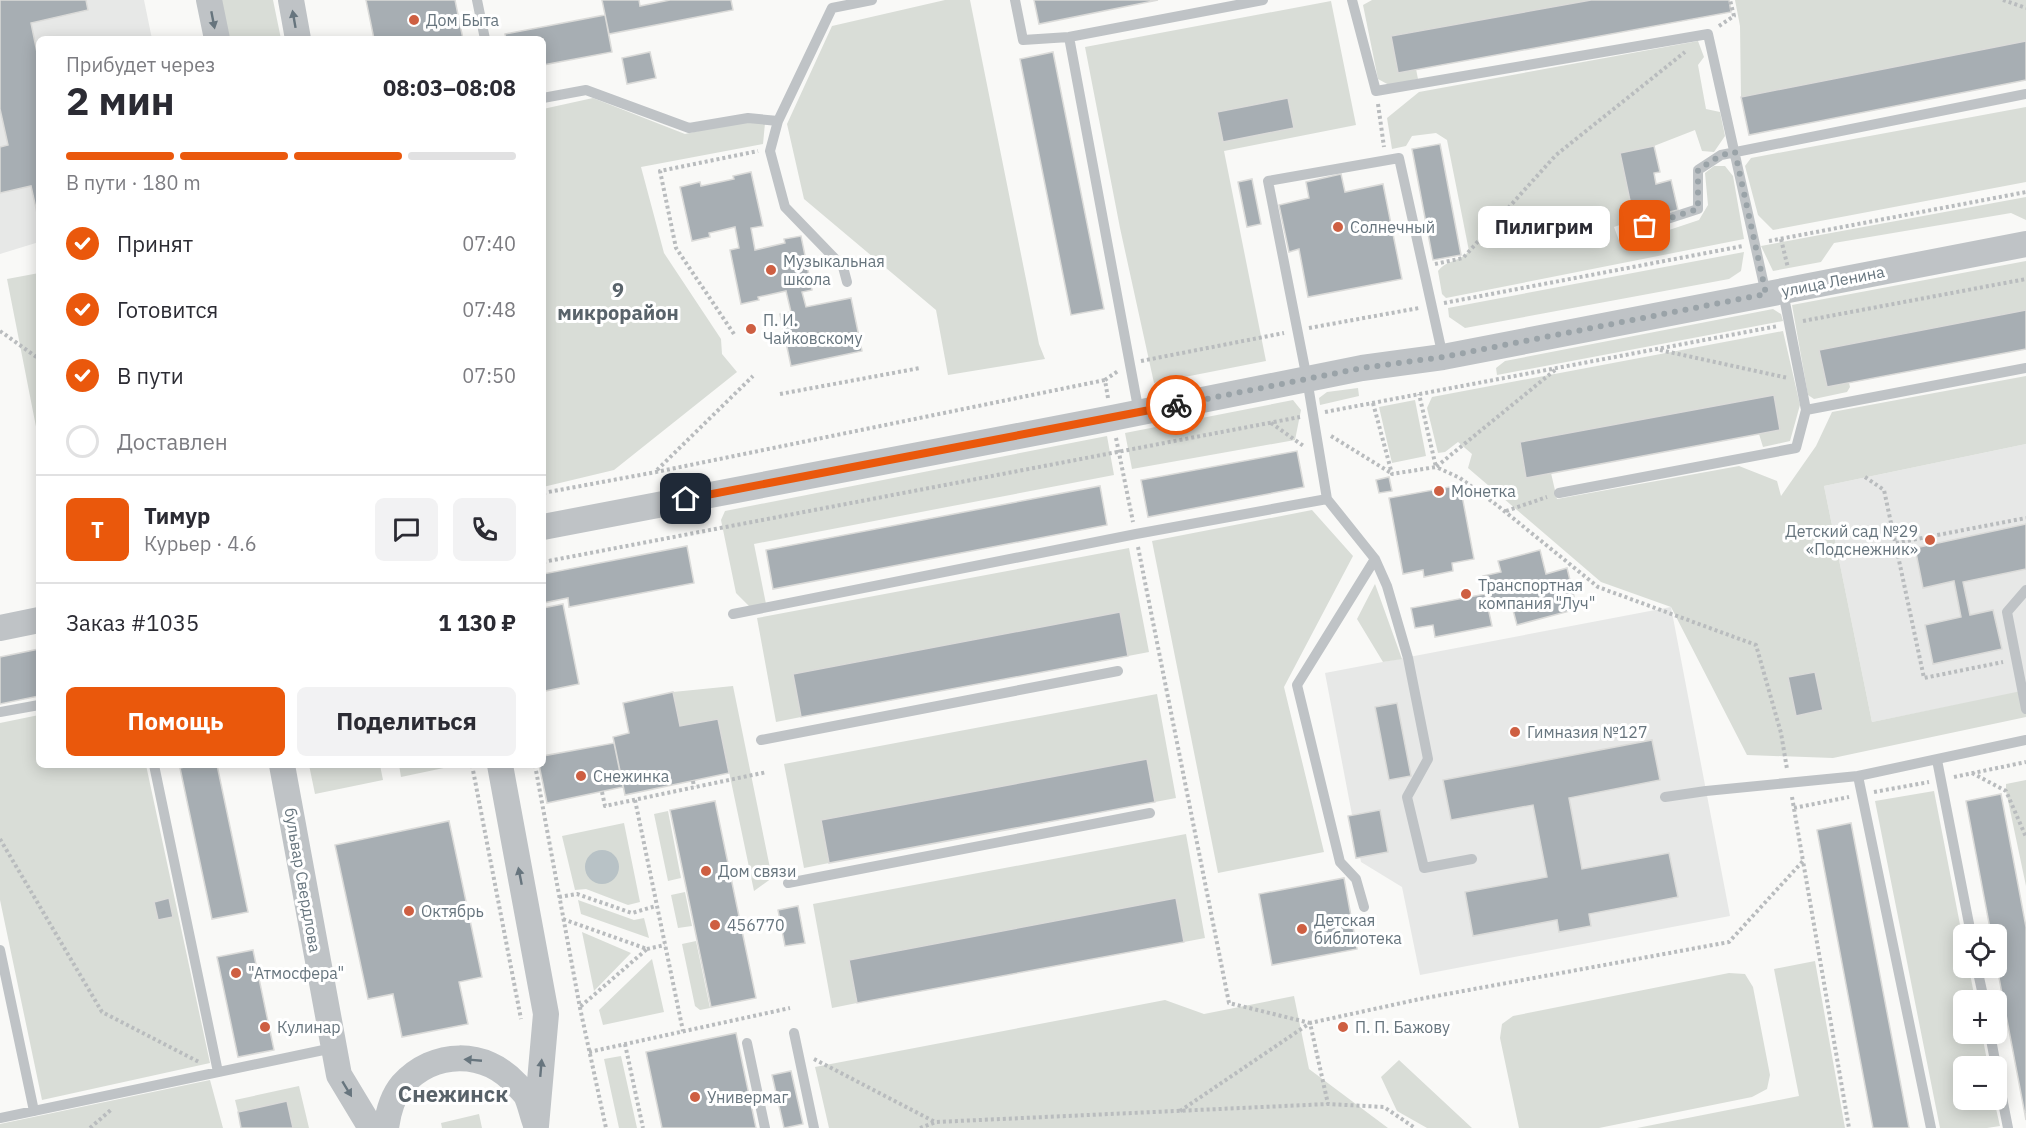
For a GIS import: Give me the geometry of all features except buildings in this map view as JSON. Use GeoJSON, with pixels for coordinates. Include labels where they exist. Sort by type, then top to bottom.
{"type":"FeatureCollection","features":[{"type":"Feature","properties":{"kind":"street"},"geometry":{"type":"LineString","coordinates":[[210,0],[216,36]]}},
{"type":"Feature","properties":{"kind":"street"},"geometry":{"type":"LineString","coordinates":[[291,0],[297,36]]}},
{"type":"Feature","properties":{"kind":"street","name":"улица Ленина"},"geometry":{"type":"LineString","coordinates":[[546,526],[1362,368],[1443,357],[2026,244]]}},
{"type":"Feature","properties":{"kind":"street"},"geometry":{"type":"LineString","coordinates":[[0,628],[36,621]]}},
{"type":"Feature","properties":{"kind":"street","name":"бульвар Свердлова"},"geometry":{"type":"LineString","coordinates":[[283,768],[339,1075],[371,1128]]}},
{"type":"Feature","properties":{"kind":"street"},"geometry":{"type":"LineString","coordinates":[[501,768],[546,1014],[536,1127]]}},
{"type":"Feature","properties":{"kind":"street"},"geometry":{"type":"LineString","coordinates":[[386,1128],[391,1105],[401,1086],[421,1069],[448,1058],[482,1060],[506,1073],[526,1095],[536,1127]]}},
{"type":"Feature","properties":{"kind":"lane"},"geometry":{"type":"LineString","coordinates":[[477,0],[484,36]]}},
{"type":"Feature","properties":{"kind":"lane"},"geometry":{"type":"LineString","coordinates":[[848,282],[843,267],[785,207],[770,151],[778,121],[832,8],[872,0]]}},
{"type":"Feature","properties":{"kind":"lane"},"geometry":{"type":"LineString","coordinates":[[1015,0],[1023,40],[1069,37],[1263,0]]}},
{"type":"Feature","properties":{"kind":"lane"},"geometry":{"type":"LineString","coordinates":[[1352,0],[1376,91],[1708,34],[1755,244],[1789,324],[1806,410],[1796,448],[1559,493]]}},
{"type":"Feature","properties":{"kind":"lane"},"geometry":{"type":"LineString","coordinates":[[1069,37],[1139,413]]}},
{"type":"Feature","properties":{"kind":"lane"},"geometry":{"type":"LineString","coordinates":[[546,97],[586,90],[689,128],[748,117],[778,121]]}},
{"type":"Feature","properties":{"kind":"lane"},"geometry":{"type":"LineString","coordinates":[[1627,232],[1698,209],[1698,170],[1721,155],[2026,94]]}},
{"type":"Feature","properties":{"kind":"lane"},"geometry":{"type":"LineString","coordinates":[[1443,357],[1399,158],[1268,182],[1307,379],[1327,499],[1375,559],[1387,586],[1408,658],[1428,759],[1407,797],[1424,868],[1472,859]]}},
{"type":"Feature","properties":{"kind":"lane"},"geometry":{"type":"LineString","coordinates":[[1806,410],[2026,368]]}},
{"type":"Feature","properties":{"kind":"lane"},"geometry":{"type":"LineString","coordinates":[[733,614],[1136,534],[1327,499]]}},
{"type":"Feature","properties":{"kind":"lane"},"geometry":{"type":"LineString","coordinates":[[1364,907],[1356,879],[1340,862],[1297,685],[1375,559]]}},
{"type":"Feature","properties":{"kind":"lane"},"geometry":{"type":"LineString","coordinates":[[2026,590],[2007,612],[2026,709]]}},
{"type":"Feature","properties":{"kind":"lane"},"geometry":{"type":"LineString","coordinates":[[761,740],[1118,671]]}},
{"type":"Feature","properties":{"kind":"lane"},"geometry":{"type":"LineString","coordinates":[[0,712],[36,706]]}},
{"type":"Feature","properties":{"kind":"lane"},"geometry":{"type":"LineString","coordinates":[[1665,797],[1858,776],[2026,740]]}},
{"type":"Feature","properties":{"kind":"lane"},"geometry":{"type":"LineString","coordinates":[[1937,760],[1969,924]]}},
{"type":"Feature","properties":{"kind":"lane"},"geometry":{"type":"LineString","coordinates":[[155,768],[218,1072]]}},
{"type":"Feature","properties":{"kind":"lane"},"geometry":{"type":"LineString","coordinates":[[1858,776],[1931,1128]]}},
{"type":"Feature","properties":{"kind":"lane"},"geometry":{"type":"LineString","coordinates":[[788,883],[1150,813]]}},
{"type":"Feature","properties":{"kind":"lane"},"geometry":{"type":"LineString","coordinates":[[0,950],[34,1111]]}},
{"type":"Feature","properties":{"kind":"lane"},"geometry":{"type":"LineString","coordinates":[[794,1033],[814,1128]]}},
{"type":"Feature","properties":{"kind":"lane"},"geometry":{"type":"LineString","coordinates":[[747,1043],[765,1128]]}},
{"type":"Feature","properties":{"kind":"lane"},"geometry":{"type":"LineString","coordinates":[[0,1118],[333,1048]]}},
{"type":"Feature","properties":{"kind":"lane"},"geometry":{"type":"LineString","coordinates":[[2004,1110],[2008,1128]]}},
{"type":"Feature","properties":{"kind":"path"},"geometry":{"type":"LineString","coordinates":[[1730,0],[1734,16]]}},
{"type":"Feature","properties":{"kind":"path"},"geometry":{"type":"LineString","coordinates":[[2003,0],[2026,8]]}},
{"type":"Feature","properties":{"kind":"path"},"geometry":{"type":"LineString","coordinates":[[1423,266],[1463,258],[1556,155],[1708,34]]}},
{"type":"Feature","properties":{"kind":"path"},"geometry":{"type":"LineString","coordinates":[[1376,91],[1386,160]]}},
{"type":"Feature","properties":{"kind":"path"},"geometry":{"type":"LineString","coordinates":[[734,334],[676,248],[660,171],[752,151],[770,151]]}},
{"type":"Feature","properties":{"kind":"path"},"geometry":{"type":"LineString","coordinates":[[546,492],[1105,380],[1130,363],[2026,192]]}},
{"type":"Feature","properties":{"kind":"path"},"geometry":{"type":"LineString","coordinates":[[546,561],[2026,279]]}},
{"type":"Feature","properties":{"kind":"path"},"geometry":{"type":"LineString","coordinates":[[0,331],[36,357]]}},
{"type":"Feature","properties":{"kind":"path"},"geometry":{"type":"LineString","coordinates":[[1658,349],[1800,381]]}},
{"type":"Feature","properties":{"kind":"path"},"geometry":{"type":"LineString","coordinates":[[780,394],[920,368]]}},
{"type":"Feature","properties":{"kind":"path"},"geometry":{"type":"LineString","coordinates":[[1315,426],[1392,474],[1436,467],[1557,368]]}},
{"type":"Feature","properties":{"kind":"path"},"geometry":{"type":"LineString","coordinates":[[656,472],[753,376]]}},
{"type":"Feature","properties":{"kind":"path"},"geometry":{"type":"LineString","coordinates":[[1105,380],[1229,1003],[1310,1023]]}},
{"type":"Feature","properties":{"kind":"path"},"geometry":{"type":"LineString","coordinates":[[1419,394],[1436,467]]}},
{"type":"Feature","properties":{"kind":"path"},"geometry":{"type":"LineString","coordinates":[[1373,403],[1392,474]]}},
{"type":"Feature","properties":{"kind":"path"},"geometry":{"type":"LineString","coordinates":[[1271,423],[1320,458]]}},
{"type":"Feature","properties":{"kind":"path"},"geometry":{"type":"LineString","coordinates":[[1436,467],[1460,478],[1598,587],[1756,645],[1781,733]]}},
{"type":"Feature","properties":{"kind":"path"},"geometry":{"type":"LineString","coordinates":[[1865,477],[1884,490],[1924,678],[2016,660]]}},
{"type":"Feature","properties":{"kind":"path"},"geometry":{"type":"LineString","coordinates":[[1505,512],[1559,493]]}},
{"type":"Feature","properties":{"kind":"path"},"geometry":{"type":"LineString","coordinates":[[1896,543],[2026,518]]}},
{"type":"Feature","properties":{"kind":"path"},"geometry":{"type":"LineString","coordinates":[[1794,808],[2026,762]]}},
{"type":"Feature","properties":{"kind":"path"},"geometry":{"type":"LineString","coordinates":[[473,768],[521,1020]]}},
{"type":"Feature","properties":{"kind":"path"},"geometry":{"type":"LineString","coordinates":[[536,768],[562,919],[606,1128]]}},
{"type":"Feature","properties":{"kind":"path"},"geometry":{"type":"LineString","coordinates":[[602,792],[605,806],[767,772]]}},
{"type":"Feature","properties":{"kind":"path"},"geometry":{"type":"LineString","coordinates":[[1972,773],[2006,791],[2026,837]]}},
{"type":"Feature","properties":{"kind":"path"},"geometry":{"type":"LineString","coordinates":[[693,781],[694,787]]}},
{"type":"Feature","properties":{"kind":"path"},"geometry":{"type":"LineString","coordinates":[[635,800],[683,1031]]}},
{"type":"Feature","properties":{"kind":"path"},"geometry":{"type":"LineString","coordinates":[[0,839],[102,1012],[218,1072]]}},
{"type":"Feature","properties":{"kind":"path"},"geometry":{"type":"LineString","coordinates":[[1180,1111],[1310,1023],[1420,999],[1729,942],[1803,861],[1849,1128]]}},
{"type":"Feature","properties":{"kind":"path"},"geometry":{"type":"LineString","coordinates":[[559,897],[577,894],[632,913],[656,906]]}},
{"type":"Feature","properties":{"kind":"path"},"geometry":{"type":"LineString","coordinates":[[562,919],[647,949]]}},
{"type":"Feature","properties":{"kind":"path"},"geometry":{"type":"LineString","coordinates":[[580,1008],[647,949],[665,945]]}},
{"type":"Feature","properties":{"kind":"path"},"geometry":{"type":"LineString","coordinates":[[589,1052],[789,1008]]}},
{"type":"Feature","properties":{"kind":"path"},"geometry":{"type":"LineString","coordinates":[[1310,1023],[1328,1104]]}},
{"type":"Feature","properties":{"kind":"path"},"geometry":{"type":"LineString","coordinates":[[794,1033],[816,1061],[936,1122]]}},
{"type":"Feature","properties":{"kind":"path"},"geometry":{"type":"LineString","coordinates":[[625,1044],[643,1128]]}},
{"type":"Feature","properties":{"kind":"path"},"geometry":{"type":"LineString","coordinates":[[920,1128],[936,1122],[1328,1104],[1384,1107],[1415,1128]]}},
{"type":"Feature","properties":{"kind":"shaded area"},"geometry":{"type":"Polygon","coordinates":[[[0,0],[144,0],[151,36],[36,36],[36,243],[0,254],[0,0]]]}},
{"type":"Feature","properties":{"kind":"shaded area"},"geometry":{"type":"Polygon","coordinates":[[[220,0],[273,0],[280,36],[227,36],[220,0]]]}},
{"type":"Feature","properties":{"kind":"shaded area"},"geometry":{"type":"Polygon","coordinates":[[[945,0],[970,0],[1039,344],[1045,359],[948,375],[936,310],[804,199],[787,124],[832,26],[945,0]]]}},
{"type":"Feature","properties":{"kind":"shaded area"},"geometry":{"type":"Polygon","coordinates":[[[1372,0],[1591,0],[1392,36],[1416,69],[1418,79],[1389,85],[1378,79],[1363,5],[1372,0]]]}},
{"type":"Feature","properties":{"kind":"shaded area"},"geometry":{"type":"Polygon","coordinates":[[[1735,0],[2026,0],[2026,41],[1741,97],[1740,26],[1735,0]]]}},
{"type":"Feature","properties":{"kind":"shaded area"},"geometry":{"type":"Polygon","coordinates":[[[1331,1],[1356,125],[1224,151],[1266,361],[1154,383],[1120,228],[1085,47],[1331,1]],[[1287,98],[1217,112],[1223,142],[1294,128],[1287,98]]]}},
{"type":"Feature","properties":{"kind":"shaded area"},"geometry":{"type":"Polygon","coordinates":[[[1698,41],[1704,57],[1698,65],[1706,109],[1720,112],[1725,136],[1714,152],[1702,151],[1695,130],[1654,146],[1620,153],[1634,220],[1614,227],[1621,246],[1699,220],[1708,205],[1705,173],[1714,166],[1725,166],[1733,176],[1744,239],[1446,298],[1442,294],[1438,271],[1469,251],[1447,140],[1436,133],[1412,136],[1406,146],[1392,149],[1387,118],[1419,92],[1698,41]]]}},
{"type":"Feature","properties":{"kind":"shaded area"},"geometry":{"type":"Polygon","coordinates":[[[593,98],[685,134],[738,122],[765,123],[763,144],[641,167],[664,253],[721,339],[722,354],[737,372],[614,470],[546,486],[546,108],[593,98]]]}},
{"type":"Feature","properties":{"kind":"shaded area"},"geometry":{"type":"Polygon","coordinates":[[[2026,107],[2026,182],[1773,230],[1758,215],[1745,166],[1751,158],[2026,107]]]}},
{"type":"Feature","properties":{"kind":"shaded area"},"geometry":{"type":"Polygon","coordinates":[[[2026,197],[2026,220],[2011,213],[1834,243],[1821,262],[1773,271],[1761,246],[2026,197]]]}},
{"type":"Feature","properties":{"kind":"shaded area"},"geometry":{"type":"Polygon","coordinates":[[[1744,252],[1741,271],[1729,279],[1465,328],[1449,317],[1448,308],[1744,252]]]}},
{"type":"Feature","properties":{"kind":"shaded area"},"geometry":{"type":"Polygon","coordinates":[[[2026,261],[2026,310],[1820,350],[1827,387],[1849,383],[1850,387],[1847,392],[1814,399],[1808,395],[1792,305],[2026,261]]]}},
{"type":"Feature","properties":{"kind":"shaded area"},"geometry":{"type":"Polygon","coordinates":[[[36,274],[36,427],[7,279],[36,274]]]}},
{"type":"Feature","properties":{"kind":"shaded area"},"geometry":{"type":"Polygon","coordinates":[[[1773,309],[1781,314],[1783,321],[1497,375],[1496,368],[1505,361],[1773,309]]]}},
{"type":"Feature","properties":{"kind":"shaded area"},"geometry":{"type":"Polygon","coordinates":[[[1783,331],[1800,405],[1790,441],[1763,447],[1759,434],[1780,430],[1773,395],[1520,442],[1526,477],[1551,473],[1557,499],[1739,466],[1777,481],[1781,496],[1816,446],[1832,412],[2026,376],[2026,444],[1824,486],[1872,722],[2026,690],[2026,717],[1833,758],[1747,755],[1671,607],[1601,582],[1468,468],[1472,454],[1458,442],[1445,452],[1438,453],[1427,408],[1432,397],[1783,331]]]}},
{"type":"Feature","properties":{"kind":"shaded area"},"geometry":{"type":"Polygon","coordinates":[[[1358,388],[1359,396],[1320,405],[1319,398],[1327,392],[1358,388]]]}},
{"type":"Feature","properties":{"kind":"shaded area"},"geometry":{"type":"Polygon","coordinates":[[[1293,400],[1301,410],[1295,440],[1132,469],[1125,433],[1293,400]]]}},
{"type":"Feature","properties":{"kind":"shaded area"},"geometry":{"type":"Polygon","coordinates":[[[1415,400],[1426,456],[1392,463],[1379,407],[1415,400]]]}},
{"type":"Feature","properties":{"kind":"shaded area"},"geometry":{"type":"Polygon","coordinates":[[[1107,436],[1114,475],[754,544],[766,604],[750,607],[736,593],[721,520],[725,511],[1107,436]]]}},
{"type":"Feature","properties":{"kind":"shaded area","name":"Детский сад №29 «Подснежник»"},"geometry":{"type":"Polygon","coordinates":[[[2026,444],[2026,691],[1872,722],[1824,486],[2026,444]]]}},
{"type":"Feature","properties":{"kind":"shaded area"},"geometry":{"type":"Polygon","coordinates":[[[1312,510],[1353,556],[1284,687],[1324,852],[1218,873],[1152,541],[1312,510]]]}},
{"type":"Feature","properties":{"kind":"shaded area"},"geometry":{"type":"Polygon","coordinates":[[[1129,548],[1149,652],[1128,656],[1120,613],[793,674],[801,717],[776,722],[757,618],[1129,548]]]}},
{"type":"Feature","properties":{"kind":"shaded area"},"geometry":{"type":"Polygon","coordinates":[[[1375,584],[1402,659],[1383,662],[1357,619],[1375,584]]]}},
{"type":"Feature","properties":{"kind":"shaded area","name":"Гимназия №127"},"geometry":{"type":"Polygon","coordinates":[[[1671,607],[1730,916],[1420,975],[1402,887],[1361,862],[1325,673],[1671,607]]]}},
{"type":"Feature","properties":{"kind":"shaded area"},"geometry":{"type":"Polygon","coordinates":[[[733,686],[772,878],[754,891],[718,719],[680,726],[673,692],[733,686]]]}},
{"type":"Feature","properties":{"kind":"shaded area"},"geometry":{"type":"Polygon","coordinates":[[[1157,694],[1176,798],[1155,802],[1147,759],[821,820],[829,863],[804,868],[784,764],[1157,694]]]}},
{"type":"Feature","properties":{"kind":"shaded area"},"geometry":{"type":"Polygon","coordinates":[[[36,716],[36,768],[147,768],[210,1063],[42,1100],[0,900],[0,723],[36,716]]]}},
{"type":"Feature","properties":{"kind":"shaded area"},"geometry":{"type":"Polygon","coordinates":[[[310,768],[381,768],[383,780],[315,794],[310,768]]]}},
{"type":"Feature","properties":{"kind":"shaded area"},"geometry":{"type":"Polygon","coordinates":[[[400,768],[444,768],[401,777],[400,768]]]}},
{"type":"Feature","properties":{"kind":"shaded area"},"geometry":{"type":"Polygon","coordinates":[[[2026,780],[2026,886],[2006,784],[2026,780]]]}},
{"type":"Feature","properties":{"kind":"shaded area"},"geometry":{"type":"Polygon","coordinates":[[[1934,791],[1960,924],[1953,924],[1953,978],[1971,978],[1973,990],[1953,990],[1953,1044],[1984,1044],[1986,1056],[1953,1056],[1953,1110],[1996,1110],[2000,1126],[1940,1128],[1875,801],[1934,791]]]}},
{"type":"Feature","properties":{"kind":"shaded area"},"geometry":{"type":"Polygon","coordinates":[[[668,811],[681,878],[668,881],[654,814],[668,811]]]}},
{"type":"Feature","properties":{"kind":"shaded area"},"geometry":{"type":"Polygon","coordinates":[[[624,823],[640,902],[628,905],[586,889],[575,890],[562,836],[624,823]]]}},
{"type":"Feature","properties":{"kind":"shaded area"},"geometry":{"type":"Polygon","coordinates":[[[1186,834],[1205,938],[1184,942],[1176,898],[850,960],[857,1003],[832,1008],[813,904],[1186,834]]]}},
{"type":"Feature","properties":{"kind":"shaded area"},"geometry":{"type":"Polygon","coordinates":[[[602,850],[614,855],[619,867],[614,879],[602,884],[590,879],[585,867],[590,855],[602,850]]]}},
{"type":"Feature","properties":{"kind":"shaded area"},"geometry":{"type":"Polygon","coordinates":[[[685,892],[692,926],[678,928],[671,895],[685,892]]]}},
{"type":"Feature","properties":{"kind":"shaded area"},"geometry":{"type":"Polygon","coordinates":[[[578,900],[634,920],[644,918],[649,938],[581,914],[578,900]]]}},
{"type":"Feature","properties":{"kind":"shaded area"},"geometry":{"type":"Polygon","coordinates":[[[582,932],[631,953],[594,991],[582,932]]]}},
{"type":"Feature","properties":{"kind":"shaded area"},"geometry":{"type":"Polygon","coordinates":[[[696,941],[710,1008],[700,1010],[695,1006],[682,944],[696,941]]]}},
{"type":"Feature","properties":{"kind":"shaded area"},"geometry":{"type":"Polygon","coordinates":[[[652,959],[664,1012],[603,1025],[599,1010],[652,959]]]}},
{"type":"Feature","properties":{"kind":"shaded area"},"geometry":{"type":"Polygon","coordinates":[[[1815,961],[1845,1128],[1637,1128],[1799,1096],[1774,969],[1815,961]]]}},
{"type":"Feature","properties":{"kind":"shaded area"},"geometry":{"type":"Polygon","coordinates":[[[1729,973],[1745,974],[1753,987],[1770,1075],[1767,1089],[1752,1097],[1599,1128],[1519,1128],[1500,1038],[1502,1024],[1513,1016],[1729,973]]]}},
{"type":"Feature","properties":{"kind":"shaded area"},"geometry":{"type":"Polygon","coordinates":[[[1294,996],[1309,1069],[1388,1128],[829,1128],[815,1067],[1165,1000],[1204,1014],[1294,996]]]}},
{"type":"Feature","properties":{"kind":"shaded area"},"geometry":{"type":"Polygon","coordinates":[[[621,1056],[637,1128],[619,1128],[604,1059],[621,1056]]]}},
{"type":"Feature","properties":{"kind":"shaded area"},"geometry":{"type":"Polygon","coordinates":[[[1399,1060],[1472,1128],[1427,1128],[1397,1111],[1381,1077],[1399,1060]]]}},
{"type":"Feature","properties":{"kind":"shaded area"},"geometry":{"type":"Polygon","coordinates":[[[210,1080],[223,1128],[0,1128],[0,1124],[210,1080]]]}},
{"type":"Feature","properties":{"kind":"shaded area"},"geometry":{"type":"Polygon","coordinates":[[[299,1086],[309,1128],[293,1128],[287,1101],[238,1112],[235,1100],[299,1086]]]}},
{"type":"Feature","properties":{"kind":"shaded area"},"geometry":{"type":"Polygon","coordinates":[[[479,1114],[482,1128],[442,1128],[441,1123],[479,1114]]]}},
{"type":"Feature","properties":{"kind":"way so far"},"geometry":{"type":"LineString","coordinates":[[1176,405],[1362,368],[1443,357],[1766,294],[1735,152],[1721,155],[1698,170],[1698,209],[1645,226]]}},
{"type":"Feature","properties":{"kind":"place","name":"Дом Быта"},"geometry":{"type":"Point","coordinates":[414,20]}},
{"type":"Feature","properties":{"kind":"place","name":"Пилигрим"},"geometry":{"type":"Point","coordinates":[1645,226]}},
{"type":"Feature","properties":{"kind":"place","name":"Солнечный"},"geometry":{"type":"Point","coordinates":[1338,227]}},
{"type":"Feature","properties":{"kind":"place","name":"Музыкальная школа"},"geometry":{"type":"Point","coordinates":[771,270]}},
{"type":"Feature","properties":{"kind":"place","name":"П. И. Чайковскому"},"geometry":{"type":"Point","coordinates":[751,329]}},
{"type":"Feature","properties":{"kind":"place","name":"Монетка"},"geometry":{"type":"Point","coordinates":[1439,491]}},
{"type":"Feature","properties":{"kind":"place","name":"Детский сад №29 «Подснежник»"},"geometry":{"type":"Point","coordinates":[1930,540]}},
{"type":"Feature","properties":{"kind":"place","name":"Транспортная компания \"Луч\""},"geometry":{"type":"Point","coordinates":[1466,594]}},
{"type":"Feature","properties":{"kind":"place","name":"Гимназия №127"},"geometry":{"type":"Point","coordinates":[1515,732]}},
{"type":"Feature","properties":{"kind":"place","name":"Снежинка"},"geometry":{"type":"Point","coordinates":[581,776]}},
{"type":"Feature","properties":{"kind":"place","name":"Дом связи"},"geometry":{"type":"Point","coordinates":[706,871]}},
{"type":"Feature","properties":{"kind":"place","name":"Октябрь"},"geometry":{"type":"Point","coordinates":[409,911]}},
{"type":"Feature","properties":{"kind":"place","name":"456770"},"geometry":{"type":"Point","coordinates":[715,925]}},
{"type":"Feature","properties":{"kind":"place","name":"Детская библиотека"},"geometry":{"type":"Point","coordinates":[1302,929]}},
{"type":"Feature","properties":{"kind":"place","name":"\"Атмосфера\""},"geometry":{"type":"Point","coordinates":[236,973]}},
{"type":"Feature","properties":{"kind":"place","name":"Кулинар"},"geometry":{"type":"Point","coordinates":[265,1027]}},
{"type":"Feature","properties":{"kind":"place","name":"П. П. Бажову"},"geometry":{"type":"Point","coordinates":[1343,1027]}},
{"type":"Feature","properties":{"kind":"place","name":"Универмаг"},"geometry":{"type":"Point","coordinates":[695,1097]}},
{"type":"Feature","properties":{"kind":"district","name":"9 микрорайон"},"geometry":{"type":"Point","coordinates":[618,302]}},
{"type":"Feature","properties":{"kind":"district","name":"Снежинск"},"geometry":{"type":"Point","coordinates":[453,1094]}},
{"type":"Feature","properties":{"kind":"route"},"geometry":{"type":"LineString","coordinates":[[686,499],[1176,405]]}}]}
